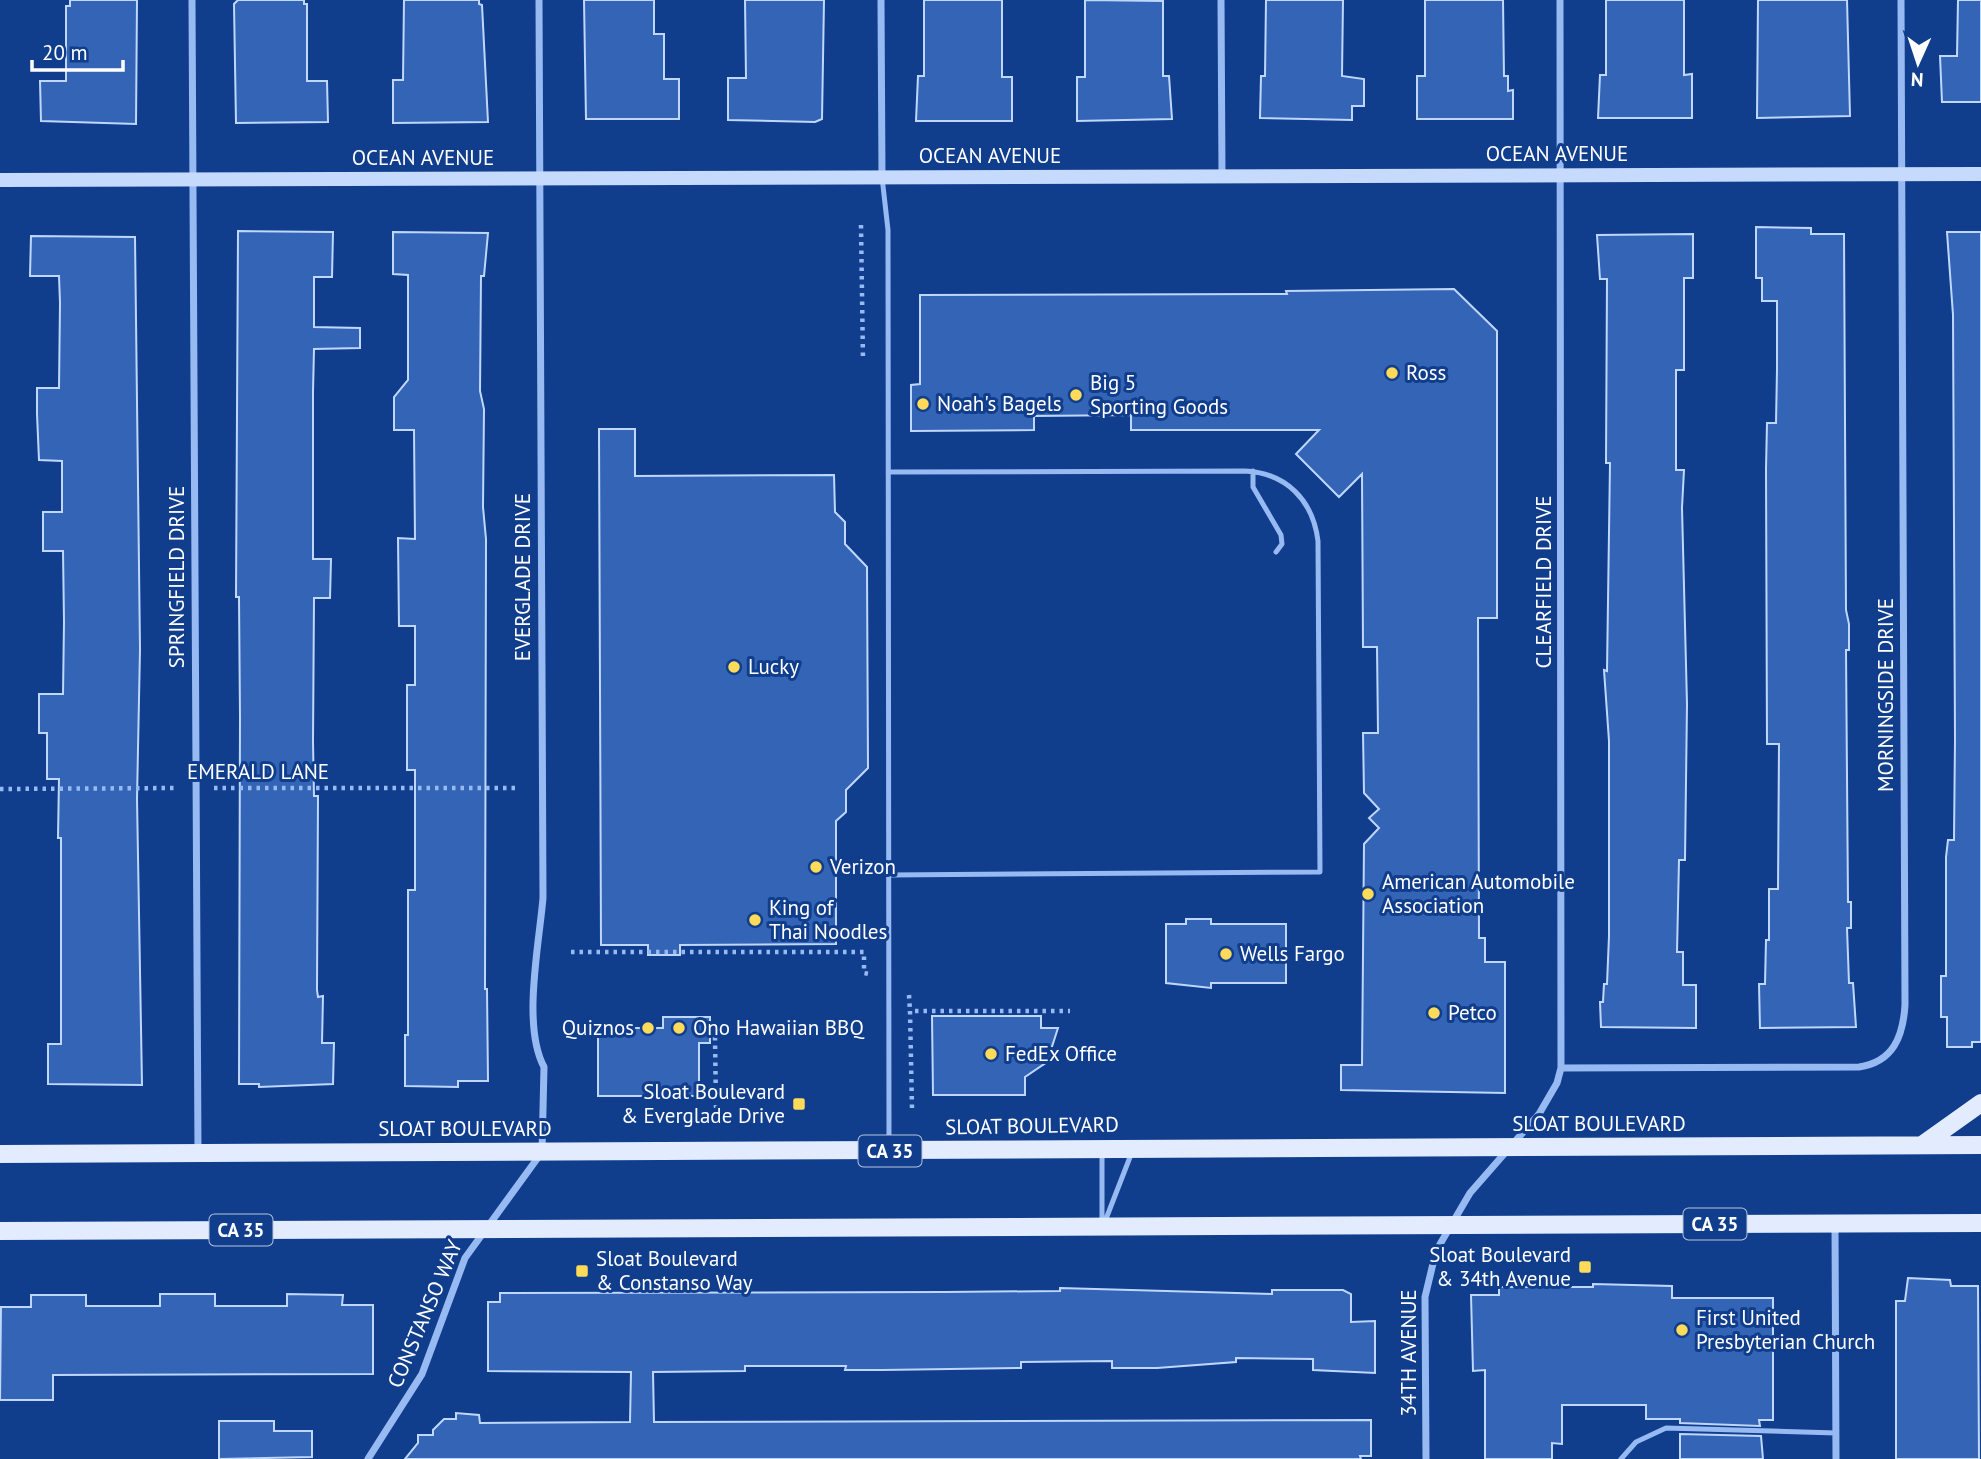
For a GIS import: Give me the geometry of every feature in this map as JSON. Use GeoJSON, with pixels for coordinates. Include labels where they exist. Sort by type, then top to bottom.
{"type":"FeatureCollection","features":[{"type":"Feature","properties":{"kind":"main road"},"geometry":{"type":"LineString","coordinates":[[1922,1145],[1981,1103]]}},
{"type":"Feature","properties":{"kind":"main road","name":"SLOAT BOULEVARD"},"geometry":{"type":"LineString","coordinates":[[0,1154],[1981,1145]]}},
{"type":"Feature","properties":{"kind":"main road","name":"CA 35"},"geometry":{"type":"LineString","coordinates":[[0,1231],[1981,1223]]}},
{"type":"Feature","properties":{"kind":"street","name":"SPRINGFIELD DRIVE"},"geometry":{"type":"LineString","coordinates":[[192,0],[198,1154]]}},
{"type":"Feature","properties":{"kind":"street","name":"EVERGLADE DRIVE"},"geometry":{"type":"LineString","coordinates":[[539,0],[543,898],[534,1029],[538,1056],[544,1067],[542,1152]]}},
{"type":"Feature","properties":{"kind":"street"},"geometry":{"type":"LineString","coordinates":[[881,0],[882,177]]}},
{"type":"Feature","properties":{"kind":"street"},"geometry":{"type":"LineString","coordinates":[[1221,0],[1222,177]]}},
{"type":"Feature","properties":{"kind":"street","name":"CLEARFIELD DRIVE"},"geometry":{"type":"LineString","coordinates":[[1509,1147],[1539,1114],[1553,1092],[1561,1068],[1560,0]]}},
{"type":"Feature","properties":{"kind":"street","name":"MORNINGSIDE DRIVE"},"geometry":{"type":"LineString","coordinates":[[1561,1068],[1859,1067],[1884,1059],[1901,1036],[1905,1005],[1901,0]]}},
{"type":"Feature","properties":{"kind":"street","name":"OCEAN AVENUE"},"geometry":{"type":"LineString","coordinates":[[0,180],[1981,174]]}},
{"type":"Feature","properties":{"kind":"street","name":"34TH AVENUE"},"geometry":{"type":"LineString","coordinates":[[1426,1459],[1425,1297],[1436,1251],[1448,1226],[1470,1193],[1509,1147]]}},
{"type":"Feature","properties":{"kind":"street","name":"CONSTANSO WAY"},"geometry":{"type":"LineString","coordinates":[[368,1459],[422,1374],[465,1258],[542,1152]]}},
{"type":"Feature","properties":{"kind":"street"},"geometry":{"type":"LineString","coordinates":[[1835,1223],[1836,1459]]}},
{"type":"Feature","properties":{"kind":"lane"},"geometry":{"type":"LineString","coordinates":[[882,177],[888,230],[890,1151]]}},
{"type":"Feature","properties":{"kind":"lane"},"geometry":{"type":"LineString","coordinates":[[888,472],[1253,471],[1273,475],[1292,488],[1307,505],[1317,528],[1320,872],[889,875]]}},
{"type":"Feature","properties":{"kind":"lane"},"geometry":{"type":"LineString","coordinates":[[1253,471],[1253,486],[1281,535],[1282,544],[1276,552]]}},
{"type":"Feature","properties":{"kind":"lane"},"geometry":{"type":"LineString","coordinates":[[1102,1148],[1102,1227]]}},
{"type":"Feature","properties":{"kind":"lane"},"geometry":{"type":"LineString","coordinates":[[1102,1227],[1122,1182],[1133,1148]]}},
{"type":"Feature","properties":{"kind":"lane"},"geometry":{"type":"LineString","coordinates":[[1621,1459],[1636,1442],[1649,1433],[1666,1428],[1836,1433]]}},
{"type":"Feature","properties":{"kind":"path"},"geometry":{"type":"LineString","coordinates":[[861,225],[863,361]]}},
{"type":"Feature","properties":{"kind":"path","name":"EMERALD LANE"},"geometry":{"type":"LineString","coordinates":[[0,789],[516,788]]}},
{"type":"Feature","properties":{"kind":"path"},"geometry":{"type":"LineString","coordinates":[[571,952],[864,952],[864,972],[869,974]]}},
{"type":"Feature","properties":{"kind":"path"},"geometry":{"type":"LineString","coordinates":[[912,1108],[910,1011],[1070,1011]]}},
{"type":"Feature","properties":{"kind":"path"},"geometry":{"type":"LineString","coordinates":[[715,1037],[716,1108]]}},
{"type":"Feature","properties":{"kind":"building"},"geometry":{"type":"Polygon","coordinates":[[[70,0],[137,0],[136,124],[41,121],[40,81],[66,81],[66,6],[70,6],[70,0]]]}},
{"type":"Feature","properties":{"kind":"building"},"geometry":{"type":"Polygon","coordinates":[[[238,0],[304,0],[304,4],[307,4],[307,81],[327,81],[328,122],[236,123],[234,4],[238,0]]]}},
{"type":"Feature","properties":{"kind":"building"},"geometry":{"type":"Polygon","coordinates":[[[404,0],[479,0],[482,5],[488,122],[393,123],[393,80],[403,80],[404,0]]]}},
{"type":"Feature","properties":{"kind":"building"},"geometry":{"type":"Polygon","coordinates":[[[584,0],[654,0],[654,34],[664,34],[664,79],[679,79],[679,119],[586,119],[584,0]]]}},
{"type":"Feature","properties":{"kind":"building"},"geometry":{"type":"Polygon","coordinates":[[[745,0],[824,0],[822,119],[815,122],[728,120],[728,78],[746,78],[745,0]]]}},
{"type":"Feature","properties":{"kind":"building"},"geometry":{"type":"Polygon","coordinates":[[[924,0],[1002,0],[1002,77],[1012,77],[1012,121],[916,121],[918,76],[924,76],[924,0]]]}},
{"type":"Feature","properties":{"kind":"building"},"geometry":{"type":"Polygon","coordinates":[[[1085,0],[1163,1],[1163,76],[1169,76],[1172,119],[1077,121],[1077,77],[1085,77],[1085,0]]]}},
{"type":"Feature","properties":{"kind":"building"},"geometry":{"type":"Polygon","coordinates":[[[1266,0],[1343,0],[1342,76],[1364,79],[1364,106],[1352,106],[1352,120],[1260,118],[1261,76],[1265,76],[1266,0]]]}},
{"type":"Feature","properties":{"kind":"building"},"geometry":{"type":"Polygon","coordinates":[[[1425,0],[1503,0],[1504,76],[1508,76],[1508,91],[1513,90],[1513,119],[1417,119],[1417,76],[1425,76],[1425,0]]]}},
{"type":"Feature","properties":{"kind":"building"},"geometry":{"type":"Polygon","coordinates":[[[1606,0],[1684,0],[1684,75],[1692,74],[1692,118],[1598,118],[1600,75],[1606,75],[1606,0]]]}},
{"type":"Feature","properties":{"kind":"building"},"geometry":{"type":"Polygon","coordinates":[[[1758,0],[1847,0],[1850,116],[1757,118],[1758,0]]]}},
{"type":"Feature","properties":{"kind":"building"},"geometry":{"type":"Polygon","coordinates":[[[1958,0],[1981,0],[1981,102],[1942,102],[1940,56],[1957,56],[1958,0]]]}},
{"type":"Feature","properties":{"kind":"building"},"geometry":{"type":"Polygon","coordinates":[[[1756,227],[1811,228],[1811,234],[1844,234],[1846,610],[1849,624],[1849,650],[1846,650],[1848,902],[1851,902],[1851,928],[1847,928],[1849,983],[1853,983],[1856,1027],[1760,1028],[1759,984],[1765,984],[1766,940],[1769,940],[1769,889],[1778,889],[1779,744],[1767,744],[1766,469],[1767,423],[1776,423],[1777,301],[1762,301],[1762,278],[1756,278],[1756,227]]]}},
{"type":"Feature","properties":{"kind":"building"},"geometry":{"type":"Polygon","coordinates":[[[238,231],[333,232],[332,277],[314,277],[314,327],[360,328],[360,348],[314,349],[313,559],[331,559],[330,598],[314,598],[314,796],[318,796],[317,990],[318,997],[323,996],[322,1043],[334,1043],[333,1084],[259,1087],[259,1084],[239,1084],[240,717],[239,597],[236,597],[238,231]]]}},
{"type":"Feature","properties":{"kind":"building"},"geometry":{"type":"Polygon","coordinates":[[[393,232],[488,233],[484,276],[481,276],[480,391],[484,409],[483,507],[486,539],[485,989],[488,1081],[458,1081],[458,1087],[405,1086],[405,1035],[408,1035],[408,890],[415,890],[415,770],[407,770],[407,685],[415,685],[415,626],[399,626],[398,538],[415,539],[414,430],[394,430],[394,397],[408,380],[408,275],[393,274],[393,232]]]}},
{"type":"Feature","properties":{"kind":"building"},"geometry":{"type":"Polygon","coordinates":[[[1947,232],[1981,232],[1981,1042],[1972,1042],[1972,1047],[1947,1047],[1947,1017],[1941,1017],[1941,976],[1946,976],[1946,857],[1948,840],[1954,840],[1955,739],[1953,315],[1947,232]]]}},
{"type":"Feature","properties":{"kind":"building"},"geometry":{"type":"Polygon","coordinates":[[[1693,234],[1693,278],[1684,278],[1684,370],[1676,370],[1676,470],[1684,470],[1682,508],[1687,704],[1685,860],[1679,860],[1677,952],[1683,952],[1683,985],[1696,985],[1696,1028],[1601,1027],[1600,1002],[1603,1002],[1604,984],[1607,984],[1609,936],[1609,741],[1604,670],[1607,671],[1610,463],[1606,463],[1607,279],[1600,279],[1597,235],[1693,234]]]}},
{"type":"Feature","properties":{"kind":"building"},"geometry":{"type":"Polygon","coordinates":[[[31,236],[135,237],[140,649],[137,799],[142,1085],[48,1084],[48,1044],[61,1044],[61,838],[58,838],[59,779],[47,779],[47,733],[39,733],[39,694],[63,694],[64,622],[63,551],[43,551],[43,512],[62,512],[62,461],[39,460],[37,388],[59,388],[60,303],[59,276],[30,276],[31,236]]]}},
{"type":"Feature","properties":{"kind":"building"},"geometry":{"type":"Polygon","coordinates":[[[1454,289],[1497,331],[1497,618],[1478,618],[1479,938],[1485,938],[1485,962],[1505,962],[1505,1093],[1341,1090],[1341,1065],[1362,1065],[1364,844],[1379,828],[1369,818],[1379,809],[1364,793],[1363,733],[1378,733],[1377,647],[1363,647],[1362,474],[1339,497],[1296,454],[1319,430],[1131,430],[1131,415],[1034,416],[1034,430],[911,431],[911,385],[920,384],[920,295],[1287,294],[1286,291],[1454,289]]]}},
{"type":"Feature","properties":{"kind":"building","name":"Lucky"},"geometry":{"type":"Polygon","coordinates":[[[599,429],[635,429],[635,476],[834,475],[835,512],[845,522],[845,544],[867,567],[868,768],[846,790],[846,812],[836,821],[836,944],[680,945],[680,955],[648,955],[648,945],[601,945],[599,429]]]}},
{"type":"Feature","properties":{"kind":"building","name":"Wells Fargo"},"geometry":{"type":"Polygon","coordinates":[[[1186,919],[1211,919],[1211,924],[1286,924],[1286,983],[1211,983],[1211,988],[1166,983],[1166,924],[1186,924],[1186,919]]]}},
{"type":"Feature","properties":{"kind":"building","name":"FedEx Office"},"geometry":{"type":"Polygon","coordinates":[[[932,1016],[1041,1016],[1041,1028],[1058,1028],[1047,1062],[1025,1077],[1025,1095],[933,1095],[932,1016]]]}},
{"type":"Feature","properties":{"kind":"building"},"geometry":{"type":"Polygon","coordinates":[[[663,1017],[710,1017],[710,1043],[699,1043],[699,1096],[598,1096],[598,1028],[663,1028],[663,1017]]]}},
{"type":"Feature","properties":{"kind":"building"},"geometry":{"type":"Polygon","coordinates":[[[1908,1278],[1950,1280],[1951,1286],[1978,1286],[1979,1459],[1896,1459],[1896,1301],[1905,1301],[1908,1278]]]}},
{"type":"Feature","properties":{"kind":"building"},"geometry":{"type":"Polygon","coordinates":[[[1593,1284],[1672,1286],[1672,1298],[1773,1298],[1773,1420],[1759,1420],[1760,1426],[1680,1423],[1680,1419],[1646,1419],[1646,1405],[1562,1405],[1562,1444],[1552,1443],[1552,1459],[1485,1459],[1485,1370],[1473,1371],[1471,1295],[1499,1295],[1499,1287],[1593,1287],[1593,1284]]]}},
{"type":"Feature","properties":{"kind":"building"},"geometry":{"type":"Polygon","coordinates":[[[1060,1288],[1272,1294],[1272,1290],[1343,1290],[1351,1294],[1351,1322],[1375,1321],[1375,1373],[1313,1370],[1313,1359],[1236,1358],[1236,1362],[1157,1368],[1112,1368],[1112,1361],[1021,1362],[1021,1368],[845,1370],[846,1366],[745,1366],[745,1371],[653,1372],[654,1422],[1371,1420],[1371,1456],[1360,1456],[1361,1459],[405,1459],[418,1443],[418,1435],[433,1435],[433,1430],[444,1419],[456,1419],[456,1413],[479,1415],[480,1423],[630,1422],[631,1372],[488,1371],[488,1302],[500,1302],[500,1293],[1060,1291],[1060,1288]]]}},
{"type":"Feature","properties":{"kind":"building"},"geometry":{"type":"Polygon","coordinates":[[[160,1294],[215,1294],[215,1306],[287,1306],[287,1294],[343,1295],[342,1305],[373,1305],[373,1374],[53,1375],[53,1400],[0,1400],[1,1307],[31,1307],[31,1295],[86,1295],[86,1306],[160,1306],[160,1294]]]}},
{"type":"Feature","properties":{"kind":"building"},"geometry":{"type":"Polygon","coordinates":[[[219,1421],[274,1421],[274,1431],[312,1431],[312,1457],[219,1459],[219,1421]]]}},
{"type":"Feature","properties":{"kind":"building"},"geometry":{"type":"Polygon","coordinates":[[[1680,1434],[1761,1436],[1763,1459],[1680,1459],[1680,1434]]]}},
{"type":"Feature","properties":{"kind":"place","name":"Ross"},"geometry":{"type":"Point","coordinates":[1392,373]}},
{"type":"Feature","properties":{"kind":"place","name":"Big 5 Sporting Goods"},"geometry":{"type":"Point","coordinates":[1076,395]}},
{"type":"Feature","properties":{"kind":"place","name":"Noah's Bagels"},"geometry":{"type":"Point","coordinates":[923,404]}},
{"type":"Feature","properties":{"kind":"place","name":"Lucky"},"geometry":{"type":"Point","coordinates":[734,667]}},
{"type":"Feature","properties":{"kind":"place","name":"Verizon"},"geometry":{"type":"Point","coordinates":[816,867]}},
{"type":"Feature","properties":{"kind":"place","name":"American Automobile Association"},"geometry":{"type":"Point","coordinates":[1368,894]}},
{"type":"Feature","properties":{"kind":"place","name":"King of Thai Noodles"},"geometry":{"type":"Point","coordinates":[755,920]}},
{"type":"Feature","properties":{"kind":"place","name":"Wells Fargo"},"geometry":{"type":"Point","coordinates":[1226,954]}},
{"type":"Feature","properties":{"kind":"place","name":"Petco"},"geometry":{"type":"Point","coordinates":[1434,1013]}},
{"type":"Feature","properties":{"kind":"place","name":"Quiznos"},"geometry":{"type":"Point","coordinates":[648,1028]}},
{"type":"Feature","properties":{"kind":"place","name":"Ono Hawaiian BBQ"},"geometry":{"type":"Point","coordinates":[679,1028]}},
{"type":"Feature","properties":{"kind":"place","name":"FedEx Office"},"geometry":{"type":"Point","coordinates":[991,1054]}},
{"type":"Feature","properties":{"kind":"place","name":"Sloat Boulevard & Everglade Drive"},"geometry":{"type":"Point","coordinates":[799,1104]}},
{"type":"Feature","properties":{"kind":"place","name":"Sloat Boulevard & 34th Avenue"},"geometry":{"type":"Point","coordinates":[1585,1267]}},
{"type":"Feature","properties":{"kind":"place","name":"Sloat Boulevard & Constanso Way"},"geometry":{"type":"Point","coordinates":[582,1271]}},
{"type":"Feature","properties":{"kind":"place","name":"First United Presbyterian Church"},"geometry":{"type":"Point","coordinates":[1682,1330]}}]}
